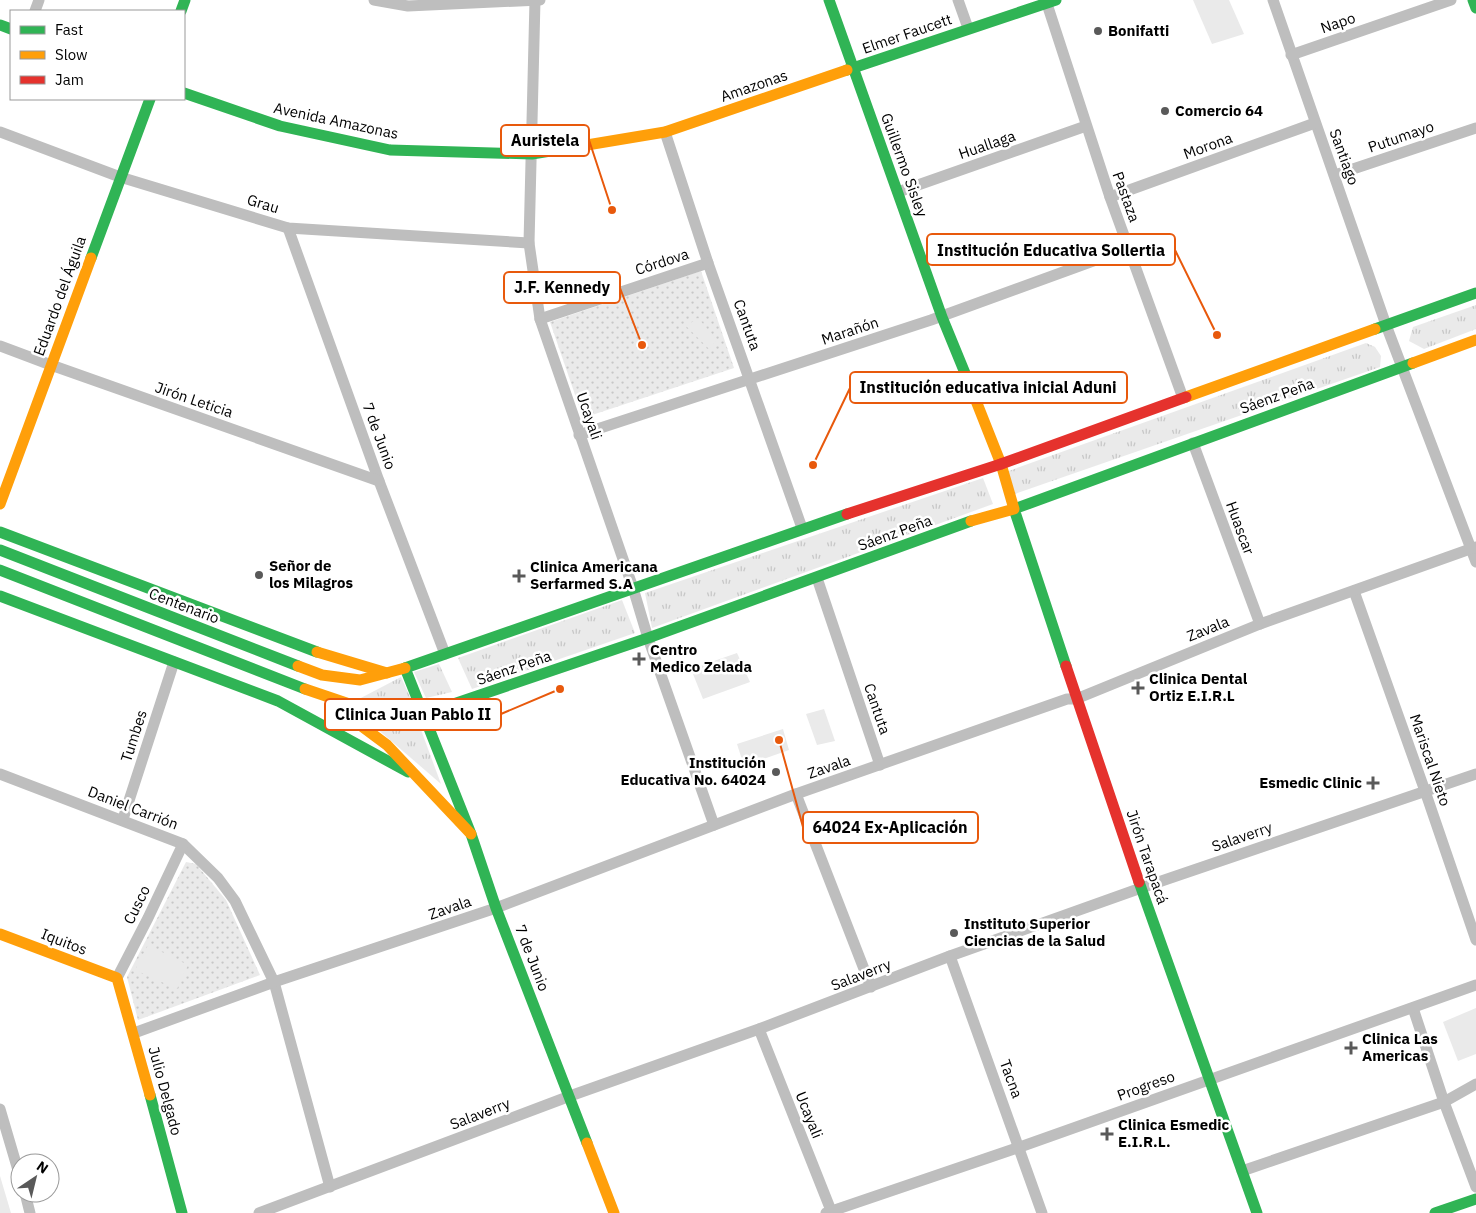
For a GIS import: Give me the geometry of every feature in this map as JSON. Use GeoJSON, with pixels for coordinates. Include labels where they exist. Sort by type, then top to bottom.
{"type":"FeatureCollection","features":[{"type":"Feature","properties":{"kind":"main road","name":"Guillermo Sisley"},"geometry":{"type":"LineString","coordinates":[[829,0],[942,316],[1000,464],[1014,509]]}},
{"type":"Feature","properties":{"kind":"main road"},"geometry":{"type":"LineString","coordinates":[[1473,0],[1476,8]]}},
{"type":"Feature","properties":{"kind":"main road","name":"Elmer Faucett"},"geometry":{"type":"LineString","coordinates":[[854,68],[968,28],[1051,2]]}},
{"type":"Feature","properties":{"kind":"main road","name":"Amazonas"},"geometry":{"type":"LineString","coordinates":[[665,132],[854,68]]}},
{"type":"Feature","properties":{"kind":"main road","name":"Avenida Amazonas"},"geometry":{"type":"LineString","coordinates":[[185,93],[280,126],[390,150],[532,154],[665,132]]}},
{"type":"Feature","properties":{"kind":"main road","name":"Eduardo del Águila"},"geometry":{"type":"LineString","coordinates":[[0,504],[150,100]]}},
{"type":"Feature","properties":{"kind":"main road","name":"Sáenz Peña"},"geometry":{"type":"LineString","coordinates":[[360,680],[405,668],[802,528],[1000,464],[1476,293]]}},
{"type":"Feature","properties":{"kind":"main road","name":"Sáenz Peña"},"geometry":{"type":"LineString","coordinates":[[320,695],[376,713],[424,714],[648,638],[968,522],[1014,509],[1476,340]]}},
{"type":"Feature","properties":{"kind":"main road","name":"Jirón Tarapacá"},"geometry":{"type":"LineString","coordinates":[[1014,509],[1141,888],[1257,1213]]}},
{"type":"Feature","properties":{"kind":"main road"},"geometry":{"type":"LineString","coordinates":[[0,532],[311,650],[387,673]]}},
{"type":"Feature","properties":{"kind":"main road","name":"Centenario"},"geometry":{"type":"LineString","coordinates":[[0,550],[251,649],[322,674],[360,680]]}},
{"type":"Feature","properties":{"kind":"main road"},"geometry":{"type":"LineString","coordinates":[[0,570],[320,695],[387,745],[471,834]]}},
{"type":"Feature","properties":{"kind":"main road"},"geometry":{"type":"LineString","coordinates":[[0,596],[278,701],[420,779]]}},
{"type":"Feature","properties":{"kind":"main road","name":"7 de Junio"},"geometry":{"type":"LineString","coordinates":[[405,668],[471,834],[496,908],[614,1213]]}},
{"type":"Feature","properties":{"kind":"main road","name":"Iquitos"},"geometry":{"type":"LineString","coordinates":[[0,934],[117,978]]}},
{"type":"Feature","properties":{"kind":"main road","name":"Julio Delgado"},"geometry":{"type":"LineString","coordinates":[[117,978],[134,1033],[182,1213]]}},
{"type":"Feature","properties":{"kind":"main road"},"geometry":{"type":"LineString","coordinates":[[1435,1213],[1476,1199]]}},
{"type":"Feature","properties":{"kind":"street"},"geometry":{"type":"LineString","coordinates":[[374,0],[408,6],[537,0]]}},
{"type":"Feature","properties":{"kind":"street","name":"Ucayali"},"geometry":{"type":"LineString","coordinates":[[537,0],[529,243],[540,318],[633,588],[648,638],[714,825]]}},
{"type":"Feature","properties":{"kind":"street"},"geometry":{"type":"LineString","coordinates":[[958,0],[968,28]]}},
{"type":"Feature","properties":{"kind":"street","name":"Santiago"},"geometry":{"type":"LineString","coordinates":[[1273,0],[1386,325],[1474,548],[1476,562]]}},
{"type":"Feature","properties":{"kind":"street","name":"Napo"},"geometry":{"type":"LineString","coordinates":[[1291,55],[1451,0]]}},
{"type":"Feature","properties":{"kind":"street","name":"Pastaza"},"geometry":{"type":"LineString","coordinates":[[1051,2],[1086,126],[1183,398]]}},
{"type":"Feature","properties":{"kind":"street","name":"Morona"},"geometry":{"type":"LineString","coordinates":[[1110,197],[1315,123]]}},
{"type":"Feature","properties":{"kind":"street","name":"Huallaga"},"geometry":{"type":"LineString","coordinates":[[898,192],[1086,126]]}},
{"type":"Feature","properties":{"kind":"street","name":"Putumayo"},"geometry":{"type":"LineString","coordinates":[[1335,176],[1476,128]]}},
{"type":"Feature","properties":{"kind":"street","name":"Grau"},"geometry":{"type":"LineString","coordinates":[[0,132],[120,177],[288,228],[529,243]]}},
{"type":"Feature","properties":{"kind":"street","name":"Cantuta"},"geometry":{"type":"LineString","coordinates":[[665,132],[708,263],[802,528]]}},
{"type":"Feature","properties":{"kind":"street","name":"7 de Junio"},"geometry":{"type":"LineString","coordinates":[[288,228],[379,481],[445,654]]}},
{"type":"Feature","properties":{"kind":"street","name":"Marañón"},"geometry":{"type":"LineString","coordinates":[[579,435],[942,316],[1129,248]]}},
{"type":"Feature","properties":{"kind":"street","name":"Córdova"},"geometry":{"type":"LineString","coordinates":[[540,318],[708,263]]}},
{"type":"Feature","properties":{"kind":"street","name":"Jirón Leticia"},"geometry":{"type":"LineString","coordinates":[[0,346],[51,366],[379,481]]}},
{"type":"Feature","properties":{"kind":"street","name":"Huascar"},"geometry":{"type":"LineString","coordinates":[[1193,443],[1260,624]]}},
{"type":"Feature","properties":{"kind":"street","name":"Zavala"},"geometry":{"type":"LineString","coordinates":[[134,1033],[274,982],[496,908],[796,794],[1067,699],[1076,698],[1260,624],[1474,548]]}},
{"type":"Feature","properties":{"kind":"street","name":"Cantuta"},"geometry":{"type":"LineString","coordinates":[[817,578],[880,764]]}},
{"type":"Feature","properties":{"kind":"street","name":"Mariscal Nieto"},"geometry":{"type":"LineString","coordinates":[[1354,591],[1476,940]]}},
{"type":"Feature","properties":{"kind":"street","name":"Tumbes"},"geometry":{"type":"LineString","coordinates":[[123,819],[174,662]]}},
{"type":"Feature","properties":{"kind":"street","name":"Daniel Carrión"},"geometry":{"type":"LineString","coordinates":[[0,774],[123,819],[183,844],[218,878],[235,901],[274,982],[330,1187]]}},
{"type":"Feature","properties":{"kind":"street","name":"Salaverry"},"geometry":{"type":"LineString","coordinates":[[259,1213],[570,1096],[759,1029],[950,956],[1141,888],[1476,774]]}},
{"type":"Feature","properties":{"kind":"street"},"geometry":{"type":"LineString","coordinates":[[796,794],[871,987]]}},
{"type":"Feature","properties":{"kind":"street","name":"Cusco"},"geometry":{"type":"LineString","coordinates":[[117,978],[183,844]]}},
{"type":"Feature","properties":{"kind":"street","name":"Tacna"},"geometry":{"type":"LineString","coordinates":[[950,956],[1020,1147],[1042,1213]]}},
{"type":"Feature","properties":{"kind":"street","name":"Progreso"},"geometry":{"type":"LineString","coordinates":[[830,1212],[1020,1147],[1476,985]]}},
{"type":"Feature","properties":{"kind":"street"},"geometry":{"type":"LineString","coordinates":[[1412,1008],[1444,1102],[1476,1187]]}},
{"type":"Feature","properties":{"kind":"street","name":"Ucayali"},"geometry":{"type":"LineString","coordinates":[[759,1029],[830,1212]]}},
{"type":"Feature","properties":{"kind":"street"},"geometry":{"type":"LineString","coordinates":[[1242,1171],[1444,1102],[1476,1084]]}},
{"type":"Feature","properties":{"kind":"street"},"geometry":{"type":"LineString","coordinates":[[0,1109],[13,1153]]}},
{"type":"Feature","properties":{"kind":"green space"},"geometry":{"type":"Polygon","coordinates":[[[1193,0],[1229,0],[1244,34],[1212,44],[1193,0]]]}},
{"type":"Feature","properties":{"kind":"green space"},"geometry":{"type":"Polygon","coordinates":[[[701,271],[734,368],[583,418],[550,322],[701,271]]]}},
{"type":"Feature","properties":{"kind":"green space"},"geometry":{"type":"Polygon","coordinates":[[[1476,305],[1476,329],[1424,349],[1409,341],[1413,327],[1476,305]]]}},
{"type":"Feature","properties":{"kind":"green space"},"geometry":{"type":"Polygon","coordinates":[[[698,318],[717,340],[709,349],[686,326],[698,318]]]}},
{"type":"Feature","properties":{"kind":"green space"},"geometry":{"type":"Polygon","coordinates":[[[1366,343],[1375,347],[1381,356],[1380,367],[1012,495],[1003,473],[1366,343]]]}},
{"type":"Feature","properties":{"kind":"green space"},"geometry":{"type":"Polygon","coordinates":[[[983,478],[993,504],[652,628],[645,593],[983,478]]]}},
{"type":"Feature","properties":{"kind":"green space"},"geometry":{"type":"Polygon","coordinates":[[[622,600],[635,633],[472,689],[458,658],[622,600]]]}},
{"type":"Feature","properties":{"kind":"green space"},"geometry":{"type":"Polygon","coordinates":[[[737,653],[750,682],[703,699],[691,669],[737,653]]]}},
{"type":"Feature","properties":{"kind":"green space"},"geometry":{"type":"Polygon","coordinates":[[[439,664],[452,692],[426,698],[414,672],[439,664]]]}},
{"type":"Feature","properties":{"kind":"green space"},"geometry":{"type":"Polygon","coordinates":[[[401,677],[415,708],[357,700],[401,677]]]}},
{"type":"Feature","properties":{"kind":"green space"},"geometry":{"type":"Polygon","coordinates":[[[824,709],[835,741],[817,745],[806,714],[824,709]]]}},
{"type":"Feature","properties":{"kind":"green space"},"geometry":{"type":"Polygon","coordinates":[[[417,719],[441,784],[367,720],[417,719]]]}},
{"type":"Feature","properties":{"kind":"green space"},"geometry":{"type":"Polygon","coordinates":[[[783,729],[789,750],[744,766],[737,744],[783,729]]]}},
{"type":"Feature","properties":{"kind":"green space"},"geometry":{"type":"Polygon","coordinates":[[[186,862],[196,864],[226,900],[260,975],[138,1020],[127,977],[186,862]]]}},
{"type":"Feature","properties":{"kind":"green space"},"geometry":{"type":"Polygon","coordinates":[[[148,945],[188,965],[177,989],[135,970],[148,945]]]}},
{"type":"Feature","properties":{"kind":"green space"},"geometry":{"type":"Polygon","coordinates":[[[1476,1008],[1476,1054],[1458,1061],[1443,1022],[1476,1008]]]}},
{"type":"Feature","properties":{"kind":"green space"},"geometry":{"type":"Polygon","coordinates":[[[0,1176],[11,1213],[0,1213],[0,1176]]]}},
{"type":"Feature","properties":{"kind":"traffic: fast"},"geometry":{"type":"LineString","coordinates":[[181,10],[185,0]]}},
{"type":"Feature","properties":{"kind":"traffic: fast"},"geometry":{"type":"LineString","coordinates":[[829,0],[942,317],[967,378]]}},
{"type":"Feature","properties":{"kind":"traffic: fast"},"geometry":{"type":"LineString","coordinates":[[847,70],[1056,0]]}},
{"type":"Feature","properties":{"kind":"traffic: fast"},"geometry":{"type":"LineString","coordinates":[[1473,0],[1476,8]]}},
{"type":"Feature","properties":{"kind":"traffic: fast"},"geometry":{"type":"LineString","coordinates":[[0,25],[10,29]]}},
{"type":"Feature","properties":{"kind":"traffic: fast"},"geometry":{"type":"LineString","coordinates":[[185,93],[280,126],[390,150],[532,154],[575,147]]}},
{"type":"Feature","properties":{"kind":"traffic: fast"},"geometry":{"type":"LineString","coordinates":[[91,258],[150,100]]}},
{"type":"Feature","properties":{"kind":"traffic: fast"},"geometry":{"type":"LineString","coordinates":[[1375,329],[1476,293]]}},
{"type":"Feature","properties":{"kind":"traffic: fast"},"geometry":{"type":"LineString","coordinates":[[1066,666],[1014,509],[1413,363]]}},
{"type":"Feature","properties":{"kind":"traffic: fast"},"geometry":{"type":"LineString","coordinates":[[405,668],[847,514]]}},
{"type":"Feature","properties":{"kind":"traffic: fast"},"geometry":{"type":"LineString","coordinates":[[424,714],[648,638],[971,521]]}},
{"type":"Feature","properties":{"kind":"traffic: fast"},"geometry":{"type":"LineString","coordinates":[[0,532],[317,652]]}},
{"type":"Feature","properties":{"kind":"traffic: fast"},"geometry":{"type":"LineString","coordinates":[[0,550],[298,666]]}},
{"type":"Feature","properties":{"kind":"traffic: fast"},"geometry":{"type":"LineString","coordinates":[[0,570],[305,689]]}},
{"type":"Feature","properties":{"kind":"traffic: fast"},"geometry":{"type":"LineString","coordinates":[[0,596],[278,701],[408,772]]}},
{"type":"Feature","properties":{"kind":"traffic: fast"},"geometry":{"type":"LineString","coordinates":[[405,668],[471,834],[496,908],[587,1143]]}},
{"type":"Feature","properties":{"kind":"traffic: fast"},"geometry":{"type":"LineString","coordinates":[[1139,882],[1257,1213]]}},
{"type":"Feature","properties":{"kind":"traffic: fast"},"geometry":{"type":"LineString","coordinates":[[150,1095],[182,1213]]}},
{"type":"Feature","properties":{"kind":"traffic: fast"},"geometry":{"type":"LineString","coordinates":[[1435,1213],[1476,1199]]}},
{"type":"Feature","properties":{"kind":"traffic: slow"},"geometry":{"type":"LineString","coordinates":[[575,147],[665,132],[847,70]]}},
{"type":"Feature","properties":{"kind":"traffic: slow"},"geometry":{"type":"LineString","coordinates":[[0,504],[91,258]]}},
{"type":"Feature","properties":{"kind":"traffic: slow"},"geometry":{"type":"LineString","coordinates":[[1186,397],[1375,329]]}},
{"type":"Feature","properties":{"kind":"traffic: slow"},"geometry":{"type":"LineString","coordinates":[[1413,363],[1476,340]]}},
{"type":"Feature","properties":{"kind":"traffic: slow"},"geometry":{"type":"LineString","coordinates":[[967,378],[1001,464],[1014,509],[971,521]]}},
{"type":"Feature","properties":{"kind":"traffic: slow"},"geometry":{"type":"LineString","coordinates":[[317,652],[387,673]]}},
{"type":"Feature","properties":{"kind":"traffic: slow"},"geometry":{"type":"LineString","coordinates":[[298,666],[322,675],[360,680],[405,668]]}},
{"type":"Feature","properties":{"kind":"traffic: slow"},"geometry":{"type":"LineString","coordinates":[[305,689],[376,713],[424,714]]}},
{"type":"Feature","properties":{"kind":"traffic: slow"},"geometry":{"type":"LineString","coordinates":[[332,704],[387,745],[471,834]]}},
{"type":"Feature","properties":{"kind":"traffic: slow"},"geometry":{"type":"LineString","coordinates":[[0,934],[117,978],[150,1095]]}},
{"type":"Feature","properties":{"kind":"traffic: slow"},"geometry":{"type":"LineString","coordinates":[[587,1143],[614,1213]]}},
{"type":"Feature","properties":{"kind":"traffic: jam"},"geometry":{"type":"LineString","coordinates":[[1001,464],[1186,397]]}},
{"type":"Feature","properties":{"kind":"traffic: jam"},"geometry":{"type":"LineString","coordinates":[[847,514],[1001,464]]}},
{"type":"Feature","properties":{"kind":"traffic: jam"},"geometry":{"type":"LineString","coordinates":[[1066,666],[1139,882]]}},
{"type":"Feature","properties":{"kind":"place","name":"Bonifatti"},"geometry":{"type":"Point","coordinates":[1098,31]}},
{"type":"Feature","properties":{"kind":"place","name":"Comercio 64"},"geometry":{"type":"Point","coordinates":[1165,111]}},
{"type":"Feature","properties":{"kind":"place","name":"Auristela"},"geometry":{"type":"Point","coordinates":[612,210]}},
{"type":"Feature","properties":{"kind":"place","name":"Institución Educativa Sollertia"},"geometry":{"type":"Point","coordinates":[1217,335]}},
{"type":"Feature","properties":{"kind":"place","name":"J.F. Kennedy"},"geometry":{"type":"Point","coordinates":[642,345]}},
{"type":"Feature","properties":{"kind":"place","name":"Institución educativa inicial Aduni"},"geometry":{"type":"Point","coordinates":[813,465]}},
{"type":"Feature","properties":{"kind":"place","name":"Señor de los Milagros"},"geometry":{"type":"Point","coordinates":[259,575]}},
{"type":"Feature","properties":{"kind":"place","name":"Clinica Americana Serfarmed S.A"},"geometry":{"type":"Point","coordinates":[519,576]}},
{"type":"Feature","properties":{"kind":"place","name":"Centro Medico Zelada"},"geometry":{"type":"Point","coordinates":[639,659]}},
{"type":"Feature","properties":{"kind":"place","name":"Clinica Dental Ortiz E.I.R.L"},"geometry":{"type":"Point","coordinates":[1138,688]}},
{"type":"Feature","properties":{"kind":"place","name":"Clinica Juan Pablo II"},"geometry":{"type":"Point","coordinates":[560,689]}},
{"type":"Feature","properties":{"kind":"place","name":"64024 Ex-Aplicación"},"geometry":{"type":"Point","coordinates":[779,740]}},
{"type":"Feature","properties":{"kind":"place","name":"Institución Educativa No. 64024"},"geometry":{"type":"Point","coordinates":[776,772]}},
{"type":"Feature","properties":{"kind":"place","name":"Esmedic Clinic"},"geometry":{"type":"Point","coordinates":[1373,783]}},
{"type":"Feature","properties":{"kind":"place","name":"Instituto Superior Ciencias de la Salud"},"geometry":{"type":"Point","coordinates":[954,933]}},
{"type":"Feature","properties":{"kind":"place","name":"Clinica Las Americas"},"geometry":{"type":"Point","coordinates":[1351,1048]}},
{"type":"Feature","properties":{"kind":"place","name":"Clinica Esmedic E.I.R.L."},"geometry":{"type":"Point","coordinates":[1107,1134]}}]}
